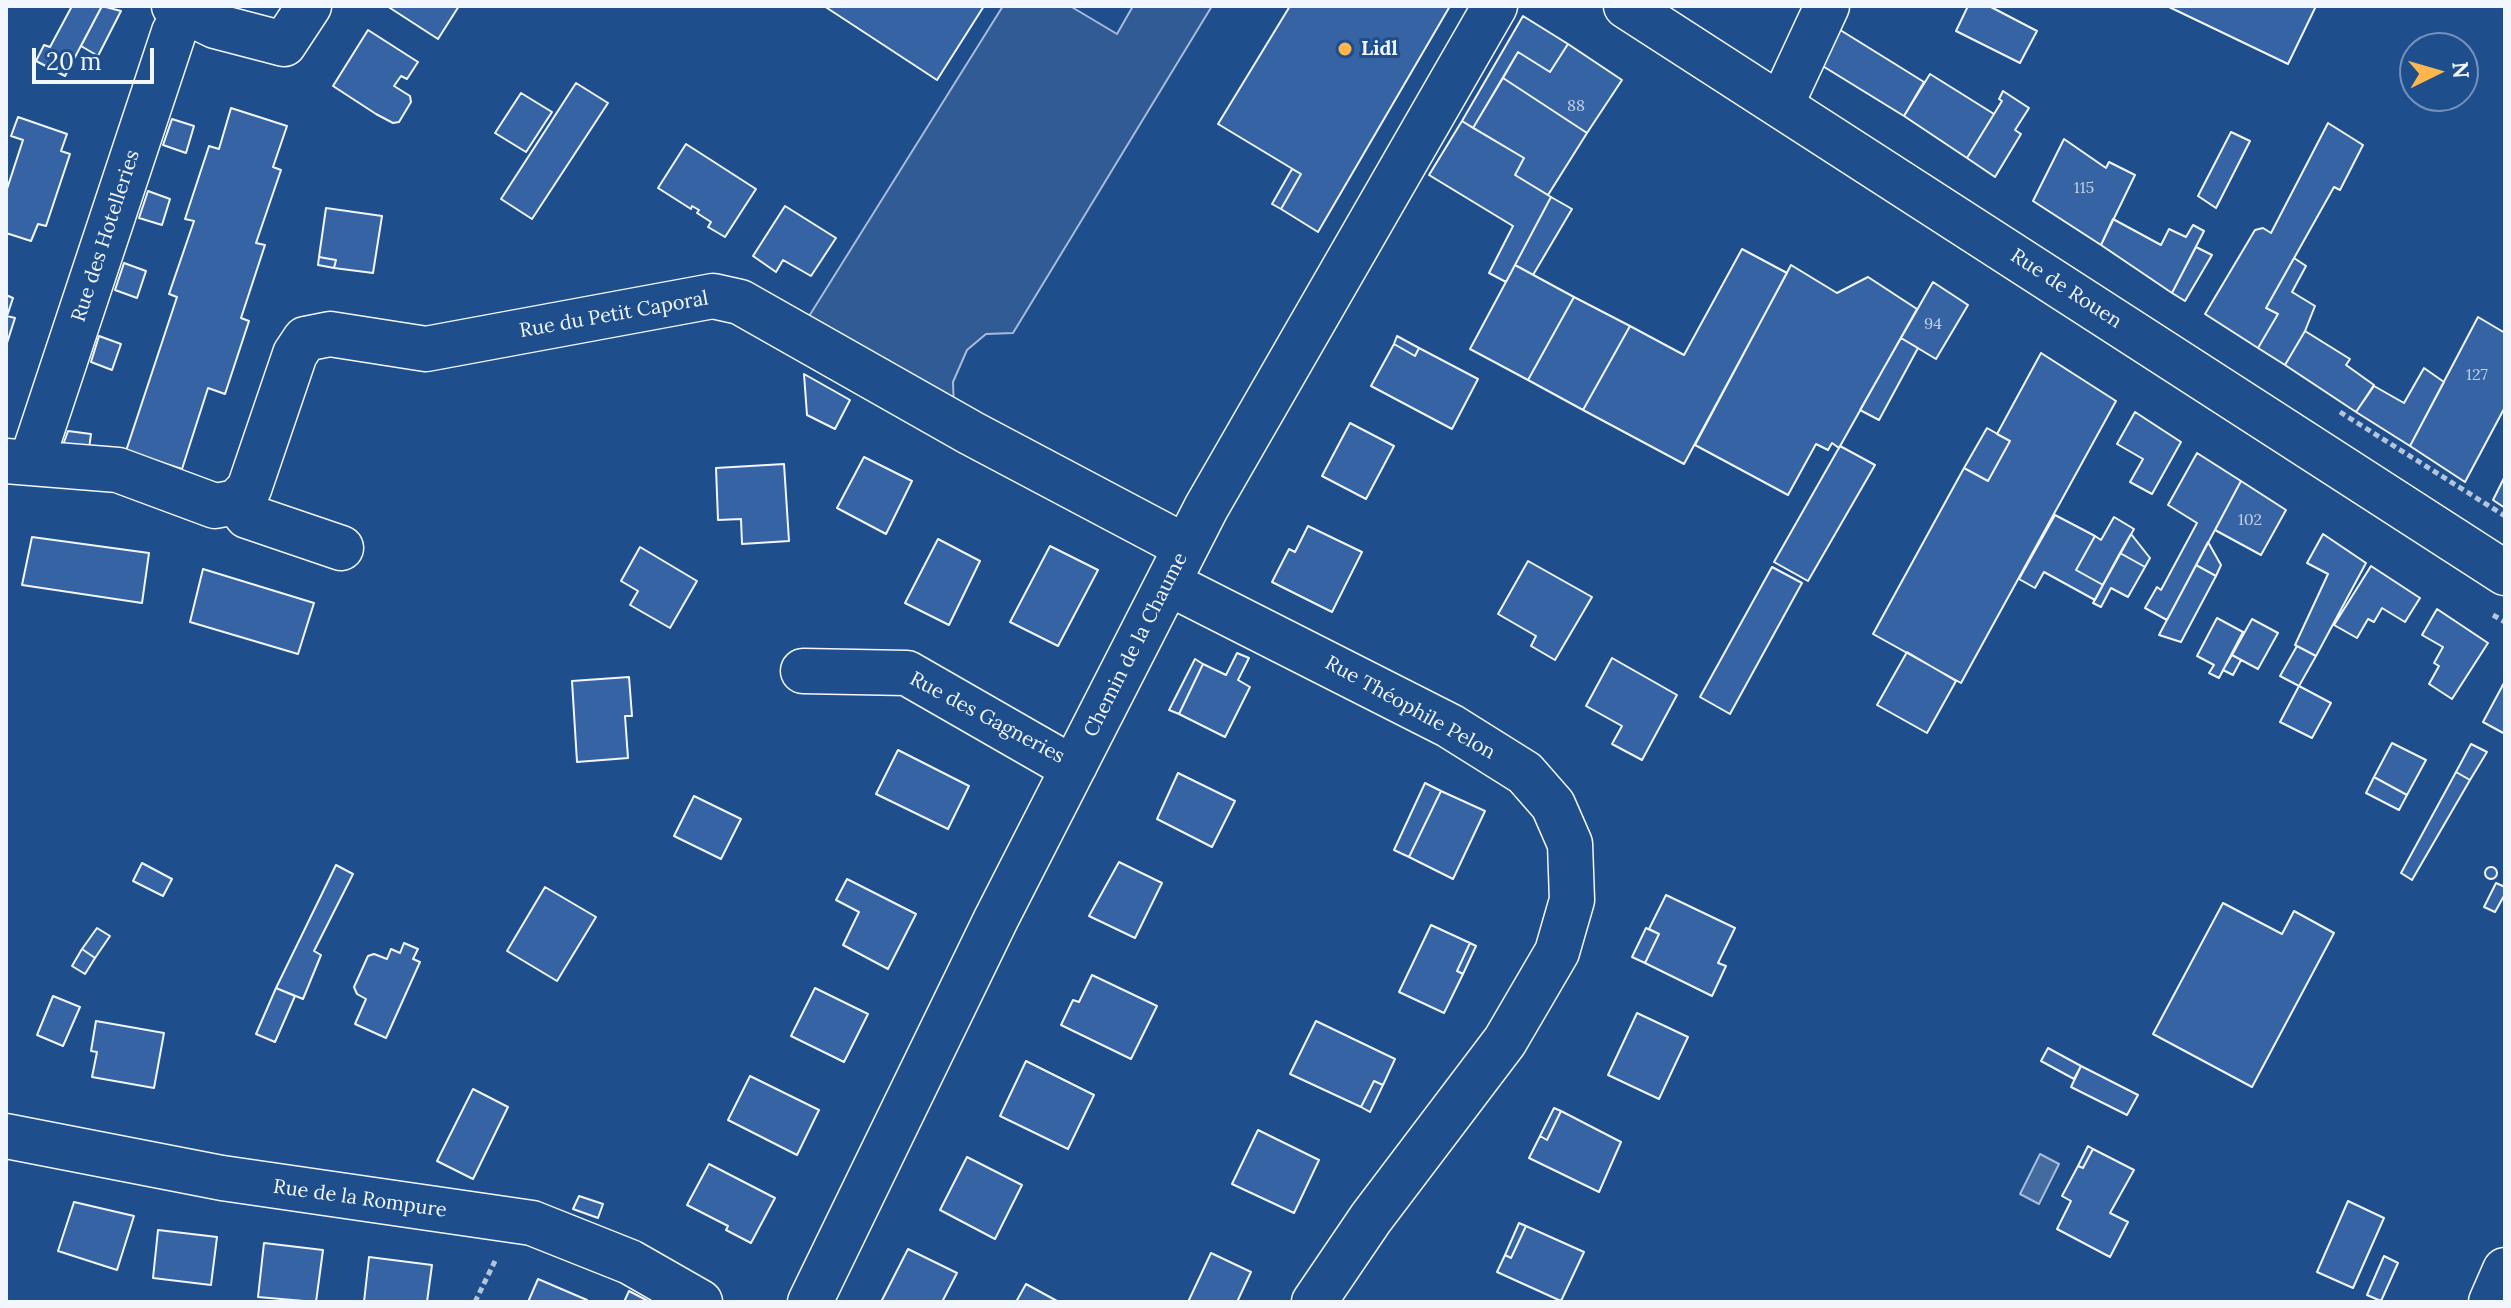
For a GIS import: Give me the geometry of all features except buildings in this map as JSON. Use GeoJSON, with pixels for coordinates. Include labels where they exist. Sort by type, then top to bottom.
{"type":"FeatureCollection","features":[{"type":"Feature","properties":{"kind":"street"},"geometry":{"type":"LineString","coordinates":[[201,12],[284,44],[309,6]]}},
{"type":"Feature","properties":{"kind":"street","name":"Chemin de la Chaume"},"geometry":{"type":"LineString","coordinates":[[810,1302],[1177,565],[1495,6]]}},
{"type":"Feature","properties":{"kind":"street","name":"Rue de Rouen"},"geometry":{"type":"LineString","coordinates":[[1626,6],[2505,573]]}},
{"type":"Feature","properties":{"kind":"street"},"geometry":{"type":"LineString","coordinates":[[1781,105],[1827,6]]}},
{"type":"Feature","properties":{"kind":"street","name":"Rue des Hotelleries"},"geometry":{"type":"LineString","coordinates":[[19,462],[174,32],[201,12]]}},
{"type":"Feature","properties":{"kind":"street","name":"Rue du Petit Caporal"},"geometry":{"type":"LineString","coordinates":[[236,502],[249,489],[295,354],[305,339],[330,334],[426,349],[713,296],[740,302],[971,433],[1177,565]]}},
{"type":"Feature","properties":{"kind":"street"},"geometry":{"type":"LineString","coordinates":[[19,462],[118,470],[215,506],[236,502],[247,516],[341,548]]}},
{"type":"Feature","properties":{"kind":"street","name":"Rue Théophile Pelon"},"geometry":{"type":"LineString","coordinates":[[1177,565],[1525,773],[1553,805],[1570,844],[1572,900],[1557,952],[1505,1041],[1371,1218],[1314,1302]]}},
{"type":"Feature","properties":{"kind":"street","name":"Rue des Gagneries"},"geometry":{"type":"LineString","coordinates":[[803,671],[907,673],[1055,758],[1075,765]]}},
{"type":"Feature","properties":{"kind":"street","name":"Rue de la Rompure"},"geometry":{"type":"LineString","coordinates":[[6,1136],[222,1178],[532,1223],[630,1262],[700,1302]]}},
{"type":"Feature","properties":{"kind":"street"},"geometry":{"type":"LineString","coordinates":[[2491,1302],[2505,1270]]}},
{"type":"Feature","properties":{"kind":"shaded area"},"geometry":{"type":"Polygon","coordinates":[[[1003,6],[1070,6],[1117,34],[1133,6],[1212,6],[1013,333],[986,334],[967,350],[953,382],[954,410],[806,321],[1003,6]]]}},
{"type":"Feature","properties":{"kind":"shaded area"},"geometry":{"type":"Polygon","coordinates":[[[2040,1154],[2059,1164],[2039,1204],[2020,1194],[2040,1154]]]}},
{"type":"Feature","properties":{"kind":"place","name":"Lidl"},"geometry":{"type":"Point","coordinates":[1345,49]}}]}
